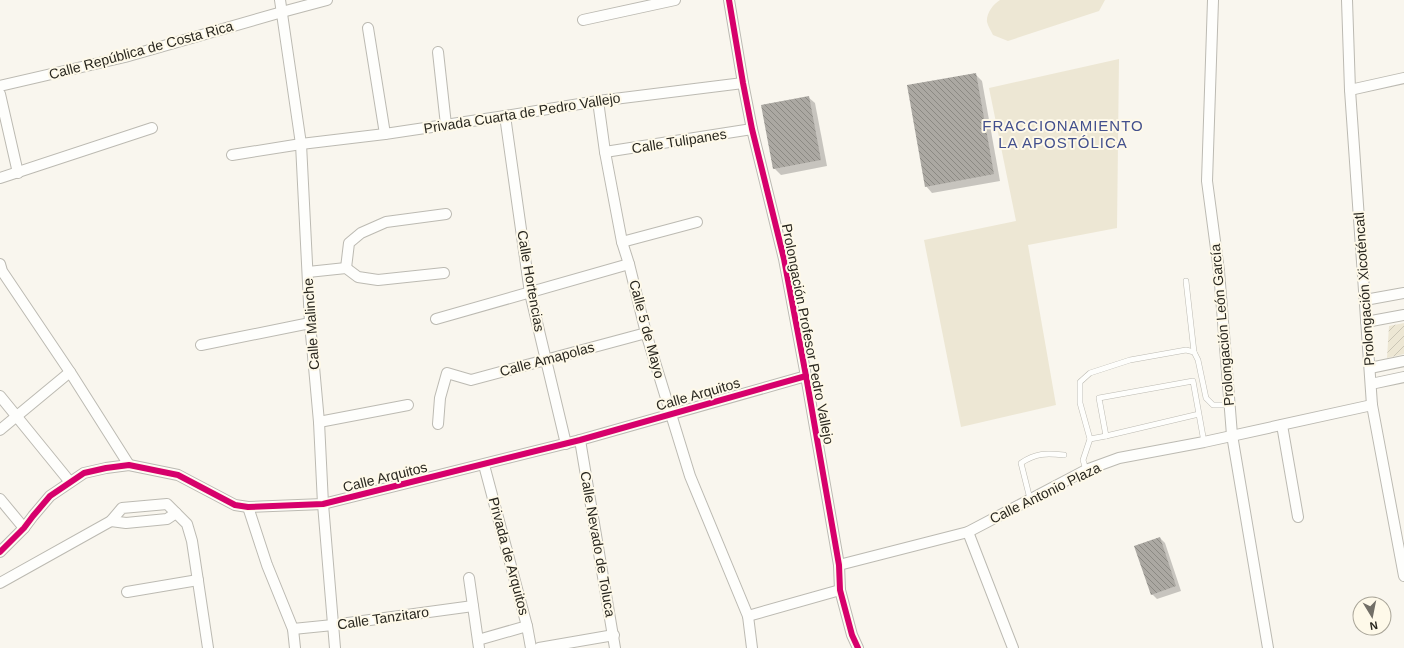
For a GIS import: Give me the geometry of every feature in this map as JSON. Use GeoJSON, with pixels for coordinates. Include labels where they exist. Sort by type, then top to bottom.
{"type":"FeatureCollection","features":[{"type":"Feature","properties":{"kind":"street","name":"Calle Malinche"},"geometry":{"type":"LineString","coordinates":[[280,0],[301,144],[310,323],[319,422],[323,504],[335,648]]}},
{"type":"Feature","properties":{"kind":"street","name":"Calle República de Costa Rica"},"geometry":{"type":"LineString","coordinates":[[0,86],[125,57],[327,0]]}},
{"type":"Feature","properties":{"kind":"street"},"geometry":{"type":"LineString","coordinates":[[583,20],[675,0]]}},
{"type":"Feature","properties":{"kind":"street","name":"Prolongación Profesor Pedro Vallejo"},"geometry":{"type":"LineString","coordinates":[[729,0],[752,129],[784,259],[839,565],[840,590],[852,635],[858,648]]}},
{"type":"Feature","properties":{"kind":"street","name":"Prolongación León García"},"geometry":{"type":"LineString","coordinates":[[1213,0],[1207,181],[1219,271],[1232,435],[1268,648]]}},
{"type":"Feature","properties":{"kind":"street","name":"Prolongación Xicoténcatl"},"geometry":{"type":"LineString","coordinates":[[1347,0],[1350,90],[1372,405],[1404,576]]}},
{"type":"Feature","properties":{"kind":"street"},"geometry":{"type":"LineString","coordinates":[[368,28],[385,134]]}},
{"type":"Feature","properties":{"kind":"street"},"geometry":{"type":"LineString","coordinates":[[438,52],[446,125]]}},
{"type":"Feature","properties":{"kind":"street"},"geometry":{"type":"LineString","coordinates":[[1350,90],[1404,78]]}},
{"type":"Feature","properties":{"kind":"street","name":"Privada Cuarta de Pedro Vallejo"},"geometry":{"type":"LineString","coordinates":[[232,155],[301,144],[446,125],[598,101],[743,83]]}},
{"type":"Feature","properties":{"kind":"street"},"geometry":{"type":"LineString","coordinates":[[0,94],[18,173]]}},
{"type":"Feature","properties":{"kind":"street","name":"Calle 5 de Mayo"},"geometry":{"type":"LineString","coordinates":[[598,101],[605,152],[622,242],[646,333],[690,476],[748,616],[752,648]]}},
{"type":"Feature","properties":{"kind":"street","name":"Calle Hortencias"},"geometry":{"type":"LineString","coordinates":[[505,116],[530,293],[566,444]]}},
{"type":"Feature","properties":{"kind":"street"},"geometry":{"type":"LineString","coordinates":[[0,178],[152,128]]}},
{"type":"Feature","properties":{"kind":"street","name":"Calle Tulipanes"},"geometry":{"type":"LineString","coordinates":[[605,152],[752,129]]}},
{"type":"Feature","properties":{"kind":"street"},"geometry":{"type":"LineString","coordinates":[[346,268],[349,244],[361,233],[386,222],[446,214]]}},
{"type":"Feature","properties":{"kind":"street"},"geometry":{"type":"LineString","coordinates":[[622,242],[697,222]]}},
{"type":"Feature","properties":{"kind":"street"},"geometry":{"type":"LineString","coordinates":[[436,319],[629,264]]}},
{"type":"Feature","properties":{"kind":"street"},"geometry":{"type":"LineString","coordinates":[[308,272],[346,268],[358,277],[378,280],[444,273]]}},
{"type":"Feature","properties":{"kind":"street"},"geometry":{"type":"LineString","coordinates":[[1,269],[70,372],[128,464]]}},
{"type":"Feature","properties":{"kind":"street"},"geometry":{"type":"LineString","coordinates":[[1365,300],[1404,293]]}},
{"type":"Feature","properties":{"kind":"street"},"geometry":{"type":"LineString","coordinates":[[1366,322],[1404,315]]}},
{"type":"Feature","properties":{"kind":"street"},"geometry":{"type":"LineString","coordinates":[[201,345],[310,323]]}},
{"type":"Feature","properties":{"kind":"street","name":"Calle Amapolas"},"geometry":{"type":"LineString","coordinates":[[438,424],[440,398],[447,373],[471,380],[646,333]]}},
{"type":"Feature","properties":{"kind":"street"},"geometry":{"type":"LineString","coordinates":[[1370,368],[1404,360]]}},
{"type":"Feature","properties":{"kind":"street"},"geometry":{"type":"LineString","coordinates":[[0,430],[70,372]]}},
{"type":"Feature","properties":{"kind":"street","name":"Calle Arquitos"},"geometry":{"type":"LineString","coordinates":[[0,552],[24,528],[50,496],[84,473],[106,468],[128,464],[178,475],[235,505],[248,507],[323,504],[566,444],[806,376]]}},
{"type":"Feature","properties":{"kind":"street"},"geometry":{"type":"LineString","coordinates":[[1371,384],[1404,377]]}},
{"type":"Feature","properties":{"kind":"street"},"geometry":{"type":"LineString","coordinates":[[0,396],[70,482]]}},
{"type":"Feature","properties":{"kind":"street"},"geometry":{"type":"LineString","coordinates":[[319,422],[408,405]]}},
{"type":"Feature","properties":{"kind":"street","name":"Calle Antonio Plaza"},"geometry":{"type":"LineString","coordinates":[[839,565],[968,532],[1086,470],[1119,458],[1204,442],[1372,405]]}},
{"type":"Feature","properties":{"kind":"street"},"geometry":{"type":"LineString","coordinates":[[1282,425],[1298,517]]}},
{"type":"Feature","properties":{"kind":"street","name":"Calle Nevado de Toluca"},"geometry":{"type":"LineString","coordinates":[[580,440],[615,648]]}},
{"type":"Feature","properties":{"kind":"street","name":"Privada de Arquitos"},"geometry":{"type":"LineString","coordinates":[[484,465],[527,626],[531,648]]}},
{"type":"Feature","properties":{"kind":"street"},"geometry":{"type":"LineString","coordinates":[[0,499],[24,528]]}},
{"type":"Feature","properties":{"kind":"street"},"geometry":{"type":"LineString","coordinates":[[0,583],[111,521],[122,508],[167,504],[187,524],[192,541],[208,648]]}},
{"type":"Feature","properties":{"kind":"street"},"geometry":{"type":"LineString","coordinates":[[248,507],[267,565],[293,628],[295,648]]}},
{"type":"Feature","properties":{"kind":"street"},"geometry":{"type":"LineString","coordinates":[[111,521],[126,523],[167,519],[176,513]]}},
{"type":"Feature","properties":{"kind":"street"},"geometry":{"type":"LineString","coordinates":[[968,532],[1013,648]]}},
{"type":"Feature","properties":{"kind":"street"},"geometry":{"type":"LineString","coordinates":[[469,578],[478,644],[527,626]]}},
{"type":"Feature","properties":{"kind":"street"},"geometry":{"type":"LineString","coordinates":[[127,592],[198,580]]}},
{"type":"Feature","properties":{"kind":"street"},"geometry":{"type":"LineString","coordinates":[[748,616],[840,590]]}},
{"type":"Feature","properties":{"kind":"street","name":"Calle Tanzitaro"},"geometry":{"type":"LineString","coordinates":[[293,628],[333,625],[473,606]]}},
{"type":"Feature","properties":{"kind":"street"},"geometry":{"type":"LineString","coordinates":[[539,648],[614,635]]}},
{"type":"Feature","properties":{"kind":"lane"},"geometry":{"type":"LineString","coordinates":[[1186,281],[1194,352],[1198,360],[1206,398],[1213,405],[1229,405]]}},
{"type":"Feature","properties":{"kind":"lane"},"geometry":{"type":"LineString","coordinates":[[1086,470],[1083,460],[1090,439],[1080,403],[1080,382],[1090,373],[1130,360],[1186,350],[1194,352]]}},
{"type":"Feature","properties":{"kind":"lane"},"geometry":{"type":"LineString","coordinates":[[1106,436],[1099,398],[1202,380]]}},
{"type":"Feature","properties":{"kind":"lane"},"geometry":{"type":"LineString","coordinates":[[1193,381],[1204,442]]}},
{"type":"Feature","properties":{"kind":"lane"},"geometry":{"type":"LineString","coordinates":[[1090,439],[1199,414]]}},
{"type":"Feature","properties":{"kind":"lane"},"geometry":{"type":"LineString","coordinates":[[1030,499],[1021,463],[1029,458],[1046,453],[1064,455]]}},
{"type":"Feature","properties":{"kind":"shaded area"},"geometry":{"type":"Polygon","coordinates":[[[1000,0],[1105,0],[1099,11],[1008,41],[993,35],[987,22],[990,10],[1000,0]]]}},
{"type":"Feature","properties":{"kind":"shaded area"},"geometry":{"type":"Polygon","coordinates":[[[1119,59],[1117,228],[1028,245],[1056,405],[961,427],[924,240],[1016,221],[989,88],[1119,59]]]}},
{"type":"Feature","properties":{"kind":"shaded area"},"geometry":{"type":"Polygon","coordinates":[[[1404,323],[1404,354],[1387,358],[1389,326],[1404,323]]]}},
{"type":"Feature","properties":{"kind":"building"},"geometry":{"type":"Polygon","coordinates":[[[976,73],[994,174],[925,187],[907,85],[976,73]]]}},
{"type":"Feature","properties":{"kind":"building"},"geometry":{"type":"Polygon","coordinates":[[[809,96],[821,160],[773,169],[761,105],[809,96]]]}},
{"type":"Feature","properties":{"kind":"building"},"geometry":{"type":"Polygon","coordinates":[[[1160,537],[1176,586],[1151,595],[1134,546],[1160,537]]]}},
{"type":"Feature","properties":{"kind":"cycle path"},"geometry":{"type":"LineString","coordinates":[[729,0],[752,129],[784,259],[839,565],[840,590],[852,635],[858,648]]}},
{"type":"Feature","properties":{"kind":"cycle path"},"geometry":{"type":"LineString","coordinates":[[0,552],[24,528],[50,496],[84,473],[106,468],[129,465],[178,475],[235,505],[248,507],[323,504],[580,440],[806,376]]}},
{"type":"Feature","properties":{"kind":"district","name":"FRACCIONAMIENTO LA APOSTÓLICA"},"geometry":{"type":"Point","coordinates":[1063,134]}}]}
